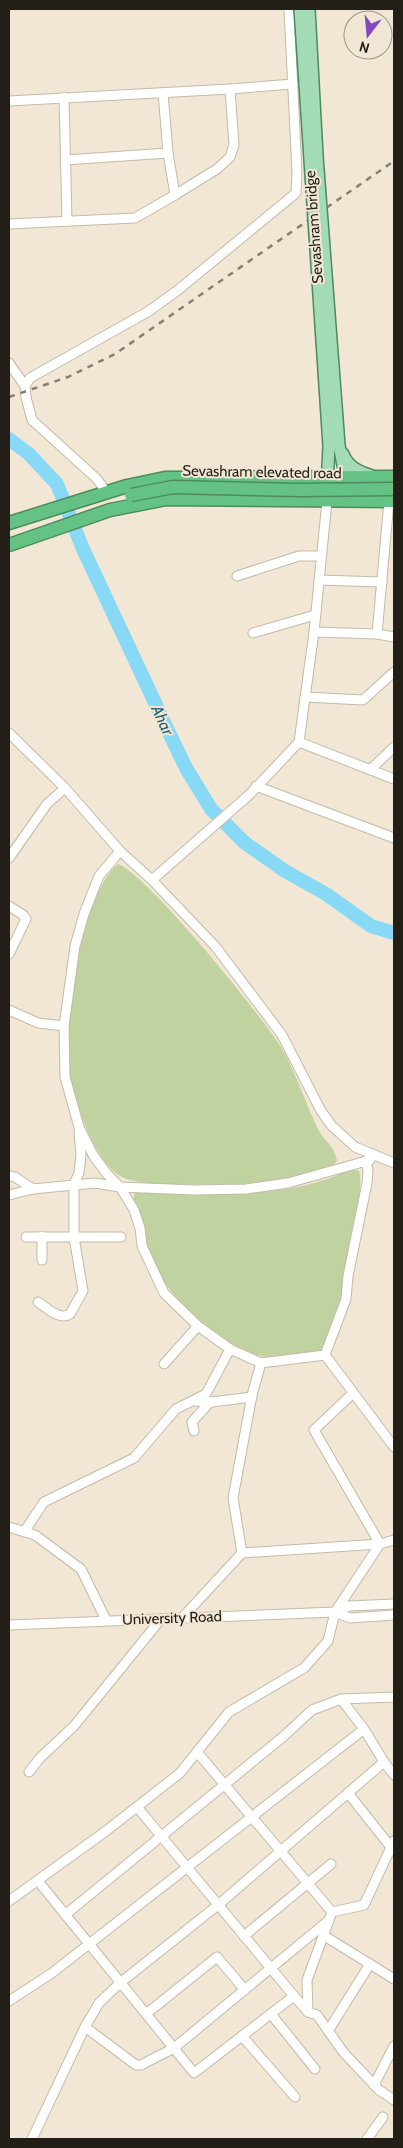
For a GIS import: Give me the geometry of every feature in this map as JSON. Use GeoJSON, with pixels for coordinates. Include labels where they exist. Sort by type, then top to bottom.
{"type":"FeatureCollection","features":[{"type":"Feature","properties":{"kind":"highway"},"geometry":{"type":"LineString","coordinates":[[9,523],[127,486],[165,478],[394,477]]}},
{"type":"Feature","properties":{"kind":"highway","name":"Sevashram elevated road"},"geometry":{"type":"LineString","coordinates":[[131,495],[173,487],[298,490],[394,489]]}},
{"type":"Feature","properties":{"kind":"highway"},"geometry":{"type":"LineString","coordinates":[[107,493],[131,495]]}},
{"type":"Feature","properties":{"kind":"highway"},"geometry":{"type":"LineString","coordinates":[[110,510],[131,495]]}},
{"type":"Feature","properties":{"kind":"highway"},"geometry":{"type":"LineString","coordinates":[[9,544],[110,510],[166,499],[392,501]]}},
{"type":"Feature","properties":{"kind":"main road","name":"Sevashram bridge"},"geometry":{"type":"LineString","coordinates":[[300,9],[334,446]]}},
{"type":"Feature","properties":{"kind":"main road","name":"Sevashram bridge"},"geometry":{"type":"LineString","coordinates":[[309,9],[334,446]]}},
{"type":"Feature","properties":{"kind":"main road"},"geometry":{"type":"LineString","coordinates":[[334,446],[345,476],[350,500]]}},
{"type":"Feature","properties":{"kind":"main road"},"geometry":{"type":"LineString","coordinates":[[334,446],[347,463],[361,473],[376,477]]}},
{"type":"Feature","properties":{"kind":"main road"},"geometry":{"type":"LineString","coordinates":[[327,501],[327,478],[334,446]]}},
{"type":"Feature","properties":{"kind":"main road"},"geometry":{"type":"LineString","coordinates":[[295,478],[313,473],[322,464],[334,446]]}},
{"type":"Feature","properties":{"kind":"street"},"geometry":{"type":"LineString","coordinates":[[107,493],[97,479],[32,420],[26,397],[26,386],[30,378],[149,311],[178,290],[296,193],[297,173],[289,9]]}},
{"type":"Feature","properties":{"kind":"street"},"geometry":{"type":"LineString","coordinates":[[9,101],[230,90],[293,84]]}},
{"type":"Feature","properties":{"kind":"street"},"geometry":{"type":"LineString","coordinates":[[9,224],[135,218],[175,195],[217,169],[230,157],[234,145],[230,90]]}},
{"type":"Feature","properties":{"kind":"street"},"geometry":{"type":"LineString","coordinates":[[163,93],[168,154],[175,195]]}},
{"type":"Feature","properties":{"kind":"street"},"geometry":{"type":"LineString","coordinates":[[64,97],[67,221]]}},
{"type":"Feature","properties":{"kind":"street"},"geometry":{"type":"LineString","coordinates":[[66,160],[168,154]]}},
{"type":"Feature","properties":{"kind":"street"},"geometry":{"type":"LineString","coordinates":[[9,363],[26,386]]}},
{"type":"Feature","properties":{"kind":"street"},"geometry":{"type":"LineString","coordinates":[[152,880],[193,842],[249,796],[256,786],[299,742],[314,632],[327,501]]}},
{"type":"Feature","properties":{"kind":"street"},"geometry":{"type":"LineString","coordinates":[[377,634],[382,582],[390,552],[392,501]]}},
{"type":"Feature","properties":{"kind":"street"},"geometry":{"type":"LineString","coordinates":[[237,576],[299,556],[321,556]]}},
{"type":"Feature","properties":{"kind":"street"},"geometry":{"type":"LineString","coordinates":[[319,580],[382,582]]}},
{"type":"Feature","properties":{"kind":"street"},"geometry":{"type":"LineString","coordinates":[[253,633],[315,615]]}},
{"type":"Feature","properties":{"kind":"street"},"geometry":{"type":"LineString","coordinates":[[314,632],[377,634],[394,637]]}},
{"type":"Feature","properties":{"kind":"street"},"geometry":{"type":"LineString","coordinates":[[305,697],[363,700],[394,672]]}},
{"type":"Feature","properties":{"kind":"street"},"geometry":{"type":"LineString","coordinates":[[9,733],[65,788],[120,851],[152,880],[214,946],[282,1034],[321,1111],[332,1126],[355,1147],[394,1163]]}},
{"type":"Feature","properties":{"kind":"street"},"geometry":{"type":"LineString","coordinates":[[299,742],[394,779]]}},
{"type":"Feature","properties":{"kind":"street"},"geometry":{"type":"LineString","coordinates":[[370,770],[394,748]]}},
{"type":"Feature","properties":{"kind":"street"},"geometry":{"type":"LineString","coordinates":[[256,786],[394,838]]}},
{"type":"Feature","properties":{"kind":"street"},"geometry":{"type":"LineString","coordinates":[[9,858],[47,804],[65,788]]}},
{"type":"Feature","properties":{"kind":"street"},"geometry":{"type":"LineString","coordinates":[[120,851],[99,876],[84,914],[75,946],[64,1026],[65,1077],[79,1127],[93,1155],[107,1174],[120,1187],[134,1210],[140,1228],[142,1246],[164,1293],[198,1326],[230,1349],[261,1362],[325,1355]]}},
{"type":"Feature","properties":{"kind":"street"},"geometry":{"type":"LineString","coordinates":[[9,906],[26,919],[9,954]]}},
{"type":"Feature","properties":{"kind":"street"},"geometry":{"type":"LineString","coordinates":[[9,1010],[38,1023],[64,1026]]}},
{"type":"Feature","properties":{"kind":"street"},"geometry":{"type":"LineString","coordinates":[[38,1302],[61,1317],[66,1317],[83,1291],[74,1237],[74,1184],[79,1173],[81,1155],[79,1127]]}},
{"type":"Feature","properties":{"kind":"street"},"geometry":{"type":"LineString","coordinates":[[9,1195],[33,1189],[95,1183],[120,1187],[195,1190],[246,1189],[288,1183],[377,1157]]}},
{"type":"Feature","properties":{"kind":"street"},"geometry":{"type":"LineString","coordinates":[[325,1355],[346,1299],[348,1276],[367,1183],[368,1170],[366,1161]]}},
{"type":"Feature","properties":{"kind":"street"},"geometry":{"type":"LineString","coordinates":[[9,1176],[14,1177],[33,1189]]}},
{"type":"Feature","properties":{"kind":"street"},"geometry":{"type":"LineString","coordinates":[[26,1236],[121,1237]]}},
{"type":"Feature","properties":{"kind":"street"},"geometry":{"type":"LineString","coordinates":[[42,1236],[42,1260]]}},
{"type":"Feature","properties":{"kind":"street"},"geometry":{"type":"LineString","coordinates":[[164,1364],[198,1326]]}},
{"type":"Feature","properties":{"kind":"street"},"geometry":{"type":"LineString","coordinates":[[24,1532],[44,1502],[134,1458],[176,1409],[206,1394],[230,1349]]}},
{"type":"Feature","properties":{"kind":"street"},"geometry":{"type":"LineString","coordinates":[[325,1355],[394,1447]]}},
{"type":"Feature","properties":{"kind":"street"},"geometry":{"type":"LineString","coordinates":[[242,1553],[233,1498],[252,1398],[261,1362]]}},
{"type":"Feature","properties":{"kind":"street"},"geometry":{"type":"LineString","coordinates":[[353,1393],[314,1430],[380,1544]]}},
{"type":"Feature","properties":{"kind":"street"},"geometry":{"type":"LineString","coordinates":[[193,1400],[210,1402],[252,1398]]}},
{"type":"Feature","properties":{"kind":"street"},"geometry":{"type":"LineString","coordinates":[[194,1431],[192,1422],[210,1402]]}},
{"type":"Feature","properties":{"kind":"street"},"geometry":{"type":"LineString","coordinates":[[9,1527],[35,1535],[81,1569],[106,1620]]}},
{"type":"Feature","properties":{"kind":"street"},"geometry":{"type":"LineString","coordinates":[[183,1617],[242,1553],[380,1544],[394,1540]]}},
{"type":"Feature","properties":{"kind":"street"},"geometry":{"type":"LineString","coordinates":[[9,1901],[180,1773],[229,1712],[304,1668],[328,1641],[335,1612],[380,1544]]}},
{"type":"Feature","properties":{"kind":"street","name":"University Road"},"geometry":{"type":"LineString","coordinates":[[9,1625],[335,1612],[349,1606],[394,1604]]}},
{"type":"Feature","properties":{"kind":"street","name":"University Road"},"geometry":{"type":"LineString","coordinates":[[335,1612],[350,1618],[394,1615]]}},
{"type":"Feature","properties":{"kind":"street"},"geometry":{"type":"LineString","coordinates":[[29,1772],[39,1758],[74,1726],[161,1619]]}},
{"type":"Feature","properties":{"kind":"street"},"geometry":{"type":"LineString","coordinates":[[65,1915],[225,1785],[312,1710],[341,1699],[394,1697]]}},
{"type":"Feature","properties":{"kind":"street"},"geometry":{"type":"LineString","coordinates":[[341,1699],[364,1729],[394,1775]]}},
{"type":"Feature","properties":{"kind":"street"},"geometry":{"type":"LineString","coordinates":[[9,2001],[52,1973],[188,1869],[364,1729]]}},
{"type":"Feature","properties":{"kind":"street"},"geometry":{"type":"LineString","coordinates":[[197,1752],[332,1912]]}},
{"type":"Feature","properties":{"kind":"street"},"geometry":{"type":"LineString","coordinates":[[32,2139],[85,2027],[99,2003],[120,1983],[218,1905],[384,1762]]}},
{"type":"Feature","properties":{"kind":"street"},"geometry":{"type":"LineString","coordinates":[[332,1912],[364,1906],[393,1847],[348,1793]]}},
{"type":"Feature","properties":{"kind":"street"},"geometry":{"type":"LineString","coordinates":[[137,1807],[271,1970],[308,2012],[317,2015],[344,2053],[374,2085],[394,2100]]}},
{"type":"Feature","properties":{"kind":"street"},"geometry":{"type":"LineString","coordinates":[[244,1936],[331,1864]]}},
{"type":"Feature","properties":{"kind":"street"},"geometry":{"type":"LineString","coordinates":[[38,1881],[194,2073],[294,1996]]}},
{"type":"Feature","properties":{"kind":"street"},"geometry":{"type":"LineString","coordinates":[[308,2012],[306,1980],[332,1912]]}},
{"type":"Feature","properties":{"kind":"street"},"geometry":{"type":"LineString","coordinates":[[85,2027],[136,2065],[141,2065],[174,2048],[271,1970],[328,1921]]}},
{"type":"Feature","properties":{"kind":"street"},"geometry":{"type":"LineString","coordinates":[[323,1935],[370,1964],[393,1975]]}},
{"type":"Feature","properties":{"kind":"street"},"geometry":{"type":"LineString","coordinates":[[146,2014],[217,1957],[246,1990]]}},
{"type":"Feature","properties":{"kind":"street"},"geometry":{"type":"LineString","coordinates":[[328,2031],[370,1964]]}},
{"type":"Feature","properties":{"kind":"street"},"geometry":{"type":"LineString","coordinates":[[271,2014],[315,2068]]}},
{"type":"Feature","properties":{"kind":"street"},"geometry":{"type":"LineString","coordinates":[[242,2036],[295,2097]]}},
{"type":"Feature","properties":{"kind":"street"},"geometry":{"type":"LineString","coordinates":[[374,2085],[394,2046]]}},
{"type":"Feature","properties":{"kind":"street"},"geometry":{"type":"LineString","coordinates":[[367,2139],[383,2117]]}},
{"type":"Feature","properties":{"kind":"green space"},"geometry":{"type":"Polygon","coordinates":[[[118,864],[132,873],[153,892],[177,918],[230,979],[271,1033],[292,1068],[320,1133],[334,1151],[337,1161],[331,1167],[310,1175],[257,1183],[159,1184],[130,1180],[120,1176],[102,1157],[86,1128],[71,1082],[68,1048],[69,1022],[77,960],[85,930],[94,902],[105,880],[118,864]]]}},
{"type":"Feature","properties":{"kind":"green space"},"geometry":{"type":"Polygon","coordinates":[[[352,1169],[359,1171],[360,1194],[352,1255],[342,1300],[321,1350],[304,1355],[267,1357],[248,1352],[222,1337],[190,1312],[172,1293],[157,1271],[133,1199],[135,1193],[141,1190],[221,1194],[275,1191],[327,1179],[352,1169]]]}},
{"type":"Feature","properties":{"kind":"waterway","name":"Ahar"},"geometry":{"type":"LineString","coordinates":[[9,439],[29,454],[57,484],[83,549],[164,722],[186,768],[211,809],[245,843],[285,871],[326,894],[371,926],[394,933]]}},
{"type":"Feature","properties":{"kind":"railway"},"geometry":{"type":"LineString","coordinates":[[9,397],[68,377],[115,354],[394,161]]}}]}
